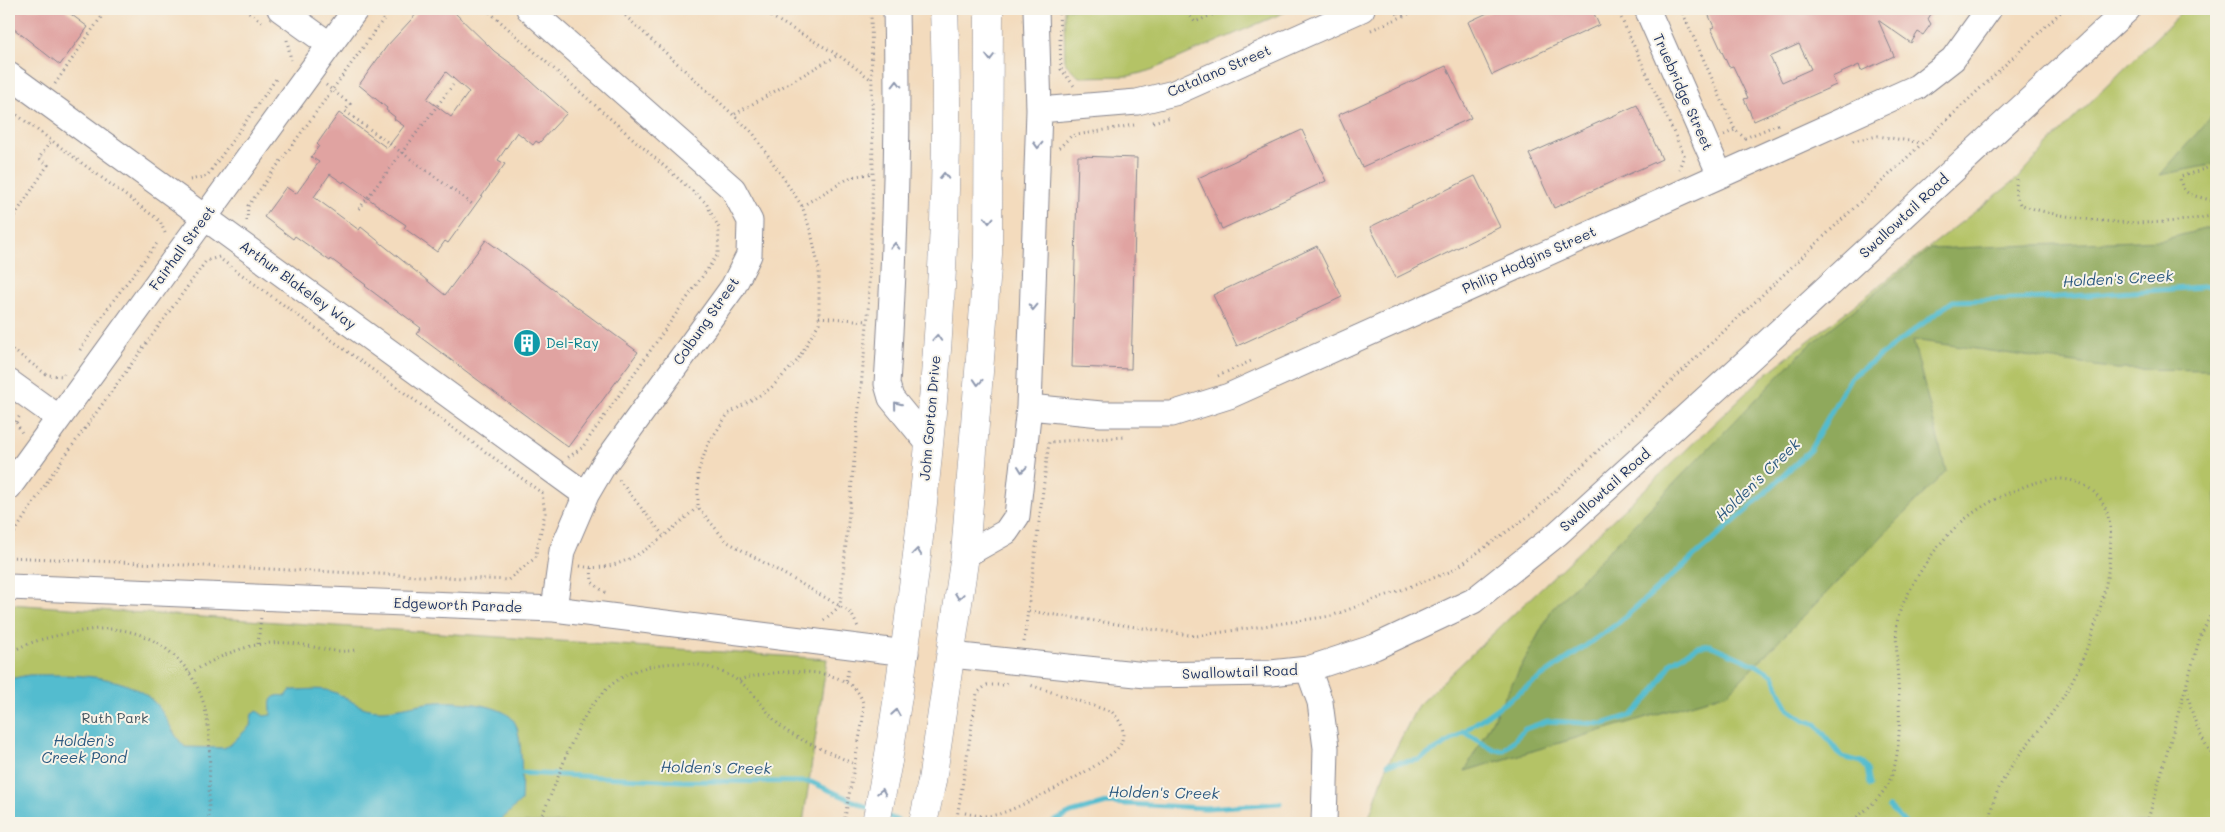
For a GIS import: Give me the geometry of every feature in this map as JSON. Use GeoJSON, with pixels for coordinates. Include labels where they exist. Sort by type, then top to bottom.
{"type":"FeatureCollection","features":[{"type":"Feature","properties":{"kind":"main road","name":"John Gorton Drive"},"geometry":{"type":"LineString","coordinates":[[876,823],[906,653],[928,443],[942,261],[945,149],[944,9]]}},
{"type":"Feature","properties":{"kind":"main road"},"geometry":{"type":"LineString","coordinates":[[924,823],[932,781],[965,556],[988,254],[989,9]]}},
{"type":"Feature","properties":{"kind":"street","name":"Fairhall Street"},"geometry":{"type":"LineString","coordinates":[[9,487],[356,9]]}},
{"type":"Feature","properties":{"kind":"street","name":"Colbung Street"},"geometry":{"type":"LineString","coordinates":[[529,9],[733,189],[750,222],[749,255],[733,287],[602,466],[586,495],[562,551],[554,609]]}},
{"type":"Feature","properties":{"kind":"street"},"geometry":{"type":"LineString","coordinates":[[896,9],[897,167],[887,384],[891,398],[928,443]]}},
{"type":"Feature","properties":{"kind":"street"},"geometry":{"type":"LineString","coordinates":[[965,556],[1006,532],[1016,516],[1030,407],[1039,110],[1036,9]]}},
{"type":"Feature","properties":{"kind":"street","name":"Truebridge Street"},"geometry":{"type":"LineString","coordinates":[[1647,9],[1720,175]]}},
{"type":"Feature","properties":{"kind":"street","name":"Philip Hodgins Street"},"geometry":{"type":"LineString","coordinates":[[1030,407],[1100,414],[1172,414],[1229,396],[1917,87],[1953,59],[1989,9]]}},
{"type":"Feature","properties":{"kind":"street","name":"Swallowtail Road"},"geometry":{"type":"LineString","coordinates":[[951,655],[1146,675],[1271,673],[1308,669],[1375,647],[1473,601],[1557,534],[1774,337],[2128,9]]}},
{"type":"Feature","properties":{"kind":"street"},"geometry":{"type":"LineString","coordinates":[[273,17],[330,45]]}},
{"type":"Feature","properties":{"kind":"street","name":"Catalano Street"},"geometry":{"type":"LineString","coordinates":[[1039,110],[1137,102],[1174,93],[1363,21]]}},
{"type":"Feature","properties":{"kind":"street","name":"Arthur Blakeley Way"},"geometry":{"type":"LineString","coordinates":[[9,75],[586,495]]}},
{"type":"Feature","properties":{"kind":"street"},"geometry":{"type":"LineString","coordinates":[[9,382],[59,418]]}},
{"type":"Feature","properties":{"kind":"street","name":"Edgeworth Parade"},"geometry":{"type":"LineString","coordinates":[[9,586],[554,609],[906,653]]}},
{"type":"Feature","properties":{"kind":"street"},"geometry":{"type":"LineString","coordinates":[[1308,669],[1320,702],[1327,761],[1324,823]]}},
{"type":"Feature","properties":{"kind":"path"},"geometry":{"type":"LineString","coordinates":[[55,84],[112,9]]}},
{"type":"Feature","properties":{"kind":"path"},"geometry":{"type":"LineString","coordinates":[[244,9],[273,17]]}},
{"type":"Feature","properties":{"kind":"path"},"geometry":{"type":"LineString","coordinates":[[254,226],[246,220],[248,206],[391,9]]}},
{"type":"Feature","properties":{"kind":"path"},"geometry":{"type":"LineString","coordinates":[[486,9],[706,203],[719,228],[718,254],[582,448],[569,455]]}},
{"type":"Feature","properties":{"kind":"path"},"geometry":{"type":"LineString","coordinates":[[618,9],[735,114],[753,133],[802,206],[811,232],[819,270],[818,323],[797,361],[770,389],[728,414],[708,444],[698,472],[698,507],[726,541],[851,613],[859,625],[850,624]]}},
{"type":"Feature","properties":{"kind":"path"},"geometry":{"type":"LineString","coordinates":[[758,9],[838,55],[873,80]]}},
{"type":"Feature","properties":{"kind":"path"},"geometry":{"type":"LineString","coordinates":[[824,620],[840,606],[867,322],[872,173],[873,80],[871,9]]}},
{"type":"Feature","properties":{"kind":"path"},"geometry":{"type":"LineString","coordinates":[[1059,9],[1062,69],[1072,86],[1082,86]]}},
{"type":"Feature","properties":{"kind":"path"},"geometry":{"type":"LineString","coordinates":[[1184,9],[1195,22],[1224,9]]}},
{"type":"Feature","properties":{"kind":"path"},"geometry":{"type":"LineString","coordinates":[[1395,9],[1398,18]]}},
{"type":"Feature","properties":{"kind":"path"},"geometry":{"type":"LineString","coordinates":[[1363,21],[1398,18],[1420,9]]}},
{"type":"Feature","properties":{"kind":"path"},"geometry":{"type":"LineString","coordinates":[[1617,9],[1684,156],[1680,169],[1672,173]]}},
{"type":"Feature","properties":{"kind":"path"},"geometry":{"type":"LineString","coordinates":[[1681,9],[1735,130],[1745,138],[1781,123]]}},
{"type":"Feature","properties":{"kind":"path"},"geometry":{"type":"LineString","coordinates":[[1029,611],[1196,636],[1332,616],[1452,570],[1530,515],[2064,9]]}},
{"type":"Feature","properties":{"kind":"path"},"geometry":{"type":"LineString","coordinates":[[281,36],[288,41],[292,59],[286,67]]}},
{"type":"Feature","properties":{"kind":"path"},"geometry":{"type":"LineString","coordinates":[[735,114],[838,55]]}},
{"type":"Feature","properties":{"kind":"path"},"geometry":{"type":"LineString","coordinates":[[188,181],[207,176],[280,75]]}},
{"type":"Feature","properties":{"kind":"path"},"geometry":{"type":"LineString","coordinates":[[359,210],[453,85]]}},
{"type":"Feature","properties":{"kind":"path"},"geometry":{"type":"LineString","coordinates":[[350,104],[345,111],[472,204]]}},
{"type":"Feature","properties":{"kind":"path"},"geometry":{"type":"LineString","coordinates":[[9,109],[160,221],[166,233],[112,302],[79,352]]}},
{"type":"Feature","properties":{"kind":"path"},"geometry":{"type":"LineString","coordinates":[[1146,123],[1175,115]]}},
{"type":"Feature","properties":{"kind":"path"},"geometry":{"type":"LineString","coordinates":[[1058,148],[1071,136],[1136,125]]}},
{"type":"Feature","properties":{"kind":"path"},"geometry":{"type":"LineString","coordinates":[[9,224],[48,165],[39,158],[51,140]]}},
{"type":"Feature","properties":{"kind":"path"},"geometry":{"type":"LineString","coordinates":[[2216,165],[2209,169],[2191,172],[2180,177],[2181,186],[2186,194],[2216,202]]}},
{"type":"Feature","properties":{"kind":"path"},"geometry":{"type":"LineString","coordinates":[[802,206],[851,177],[872,173]]}},
{"type":"Feature","properties":{"kind":"path"},"geometry":{"type":"LineString","coordinates":[[2017,179],[2015,193],[2020,204],[2033,210],[2049,213],[2092,220],[2138,223],[2167,223],[2216,215]]}},
{"type":"Feature","properties":{"kind":"path"},"geometry":{"type":"LineString","coordinates":[[9,541],[54,471],[206,261],[219,258],[542,493],[545,513],[535,558],[508,580],[9,557]]}},
{"type":"Feature","properties":{"kind":"path"},"geometry":{"type":"LineString","coordinates":[[819,317],[867,322]]}},
{"type":"Feature","properties":{"kind":"path"},"geometry":{"type":"LineString","coordinates":[[9,347],[47,375],[63,376],[68,368]]}},
{"type":"Feature","properties":{"kind":"path"},"geometry":{"type":"LineString","coordinates":[[1216,376],[1260,357]]}},
{"type":"Feature","properties":{"kind":"path"},"geometry":{"type":"LineString","coordinates":[[9,416],[16,422],[22,433],[18,439]]}},
{"type":"Feature","properties":{"kind":"path"},"geometry":{"type":"LineString","coordinates":[[1849,823],[1864,813],[1888,784],[1894,767],[1899,706],[1898,618],[1909,592],[1926,563],[1949,533],[1976,510],[2032,483],[2048,479],[2077,482],[2094,491],[2106,507],[2111,534],[2111,550],[2106,581],[2088,646],[2074,678],[2060,702],[2011,764],[1992,802],[1989,823]]}},
{"type":"Feature","properties":{"kind":"path"},"geometry":{"type":"LineString","coordinates":[[624,484],[663,536]]}},
{"type":"Feature","properties":{"kind":"path"},"geometry":{"type":"LineString","coordinates":[[535,558],[591,568],[631,560],[698,507]]}},
{"type":"Feature","properties":{"kind":"path"},"geometry":{"type":"LineString","coordinates":[[591,568],[592,582],[604,592],[613,593]]}},
{"type":"Feature","properties":{"kind":"path"},"geometry":{"type":"LineString","coordinates":[[2147,823],[2200,637],[2216,603]]}},
{"type":"Feature","properties":{"kind":"path"},"geometry":{"type":"LineString","coordinates":[[814,619],[832,621]]}},
{"type":"Feature","properties":{"kind":"path"},"geometry":{"type":"LineString","coordinates":[[9,653],[32,642],[51,636],[97,629],[112,629],[146,636],[164,646],[190,674],[198,687],[206,711],[209,823]]}},
{"type":"Feature","properties":{"kind":"path"},"geometry":{"type":"LineString","coordinates":[[190,674],[221,656],[258,644],[298,644],[330,651],[355,650]]}},
{"type":"Feature","properties":{"kind":"path"},"geometry":{"type":"LineString","coordinates":[[538,823],[575,735],[594,702],[608,686],[641,669],[673,663],[694,664],[712,668],[738,680],[751,690],[784,730],[852,762]]}},
{"type":"Feature","properties":{"kind":"path"},"geometry":{"type":"LineString","coordinates":[[738,680],[754,676],[810,672],[840,678],[858,692],[863,704],[858,745],[844,823]]}},
{"type":"Feature","properties":{"kind":"path"},"geometry":{"type":"LineString","coordinates":[[956,823],[977,693],[987,685],[1005,685],[1014,680]]}},
{"type":"Feature","properties":{"kind":"path"},"geometry":{"type":"LineString","coordinates":[[965,813],[986,816],[1019,806],[1108,758],[1121,743],[1123,731],[1121,723],[1112,712],[1042,690],[1026,683]]}},
{"type":"Feature","properties":{"kind":"path"},"geometry":{"type":"LineString","coordinates":[[2186,686],[2190,709],[2200,736],[2216,760]]}},
{"type":"Feature","properties":{"kind":"green space"},"geometry":{"type":"Polygon","coordinates":[[[1064,9],[1292,9],[1149,71],[1129,76],[1079,77],[1065,63],[1064,9]]]}},
{"type":"Feature","properties":{"kind":"green space"},"geometry":{"type":"Polygon","coordinates":[[[2185,9],[2216,9],[2216,823],[1367,823],[1387,766],[1418,705],[1767,373],[2017,179],[2062,130],[2185,9]]]}},
{"type":"Feature","properties":{"kind":"green space"},"geometry":{"type":"Polygon","coordinates":[[[2216,109],[2216,164],[2160,175],[2212,116],[2216,109]]]}},
{"type":"Feature","properties":{"kind":"green space"},"geometry":{"type":"Polygon","coordinates":[[[2216,226],[2216,370],[2117,369],[1913,340],[1946,471],[1728,693],[1465,771],[1552,609],[1806,348],[1930,249],[2162,240],[2216,226]]]}},
{"type":"Feature","properties":{"kind":"green space","name":"Ruth Park"},"geometry":{"type":"Polygon","coordinates":[[[9,604],[827,659],[803,823],[9,823],[9,604]]]}},
{"type":"Feature","properties":{"kind":"water","name":"Holden's Creek Pond"},"geometry":{"type":"Polygon","coordinates":[[[29,675],[95,677],[127,685],[142,692],[154,702],[176,737],[185,747],[224,748],[250,726],[252,714],[257,711],[264,716],[271,715],[272,699],[278,696],[286,696],[291,690],[315,689],[331,691],[362,707],[373,710],[436,702],[460,702],[486,706],[508,715],[514,721],[517,728],[521,760],[521,801],[498,823],[9,823],[9,679],[29,675]]]}},
{"type":"Feature","properties":{"kind":"building"},"geometry":{"type":"Polygon","coordinates":[[[9,9],[64,9],[88,27],[60,65],[9,25],[9,9]]]}},
{"type":"Feature","properties":{"kind":"building"},"geometry":{"type":"Polygon","coordinates":[[[421,9],[451,9],[494,51],[513,65],[567,113],[539,143],[536,141],[533,145],[517,132],[498,160],[505,164],[448,243],[445,241],[437,252],[404,228],[406,225],[344,181],[343,183],[330,174],[314,197],[359,230],[361,227],[445,295],[486,240],[638,352],[568,447],[416,334],[421,328],[366,285],[331,259],[330,261],[295,236],[293,239],[264,217],[286,187],[296,194],[319,162],[311,157],[319,146],[317,144],[339,113],[387,148],[404,126],[394,119],[395,117],[386,110],[387,108],[359,85],[387,46],[421,9]],[[446,72],[427,99],[451,117],[469,92],[446,72]]]}},
{"type":"Feature","properties":{"kind":"building"},"geometry":{"type":"Polygon","coordinates":[[[1496,9],[1592,9],[1599,25],[1492,75],[1468,22],[1496,9]]]}},
{"type":"Feature","properties":{"kind":"building"},"geometry":{"type":"Polygon","coordinates":[[[1706,9],[1934,9],[1928,19],[1931,24],[1923,35],[1918,32],[1911,43],[1878,20],[1894,56],[1861,71],[1859,65],[1832,77],[1836,85],[1754,121],[1744,99],[1748,98],[1733,66],[1729,67],[1711,28],[1714,27],[1706,9]],[[1799,44],[1770,57],[1782,82],[1811,69],[1799,44]]]}},
{"type":"Feature","properties":{"kind":"building"},"geometry":{"type":"Polygon","coordinates":[[[1446,66],[1471,118],[1362,167],[1338,115],[1446,66]]]}},
{"type":"Feature","properties":{"kind":"building"},"geometry":{"type":"Polygon","coordinates":[[[1637,105],[1662,159],[1554,208],[1529,154],[1637,105]]]}},
{"type":"Feature","properties":{"kind":"building"},"geometry":{"type":"Polygon","coordinates":[[[1302,130],[1326,181],[1222,229],[1198,178],[1302,130]]]}},
{"type":"Feature","properties":{"kind":"building"},"geometry":{"type":"Polygon","coordinates":[[[1078,156],[1137,158],[1131,369],[1072,367],[1078,156]]]}},
{"type":"Feature","properties":{"kind":"building"},"geometry":{"type":"Polygon","coordinates":[[[1475,176],[1500,227],[1396,278],[1370,227],[1475,176]]]}},
{"type":"Feature","properties":{"kind":"building"},"geometry":{"type":"Polygon","coordinates":[[[1317,246],[1342,297],[1237,346],[1213,295],[1317,246]]]}},
{"type":"Feature","properties":{"kind":"waterway","name":"Holden's Creek"},"geometry":{"type":"LineString","coordinates":[[1388,764],[1418,760],[1446,744],[1618,623],[1748,509],[1810,450],[1850,378],[1953,301],[2045,298],[2216,286]]}},
{"type":"Feature","properties":{"kind":"waterway"},"geometry":{"type":"LineString","coordinates":[[1463,731],[1494,750],[1504,750],[1525,729],[1547,721],[1603,724],[1632,715],[1653,693],[1672,662],[1697,647],[1710,645],[1758,666],[1773,675],[1788,709],[1804,720],[1816,724],[1842,757],[1862,762],[1867,769],[1870,785]]}},
{"type":"Feature","properties":{"kind":"waterway","name":"Holden's Creek"},"geometry":{"type":"LineString","coordinates":[[521,773],[682,781],[811,782],[871,809]]}},
{"type":"Feature","properties":{"kind":"waterway","name":"Holden's Creek"},"geometry":{"type":"LineString","coordinates":[[1051,823],[1071,813],[1107,803],[1206,808],[1280,803]]}},
{"type":"Feature","properties":{"kind":"waterway"},"geometry":{"type":"LineString","coordinates":[[1889,807],[1905,823]]}},
{"type":"Feature","properties":{"kind":"waterway","name":"Holden's Creek"},"geometry":{"type":"LineString","coordinates":[[885,815],[903,823]]}},
{"type":"Feature","properties":{"kind":"place","name":"Del-Ray"},"geometry":{"type":"Point","coordinates":[527,343]}}]}
